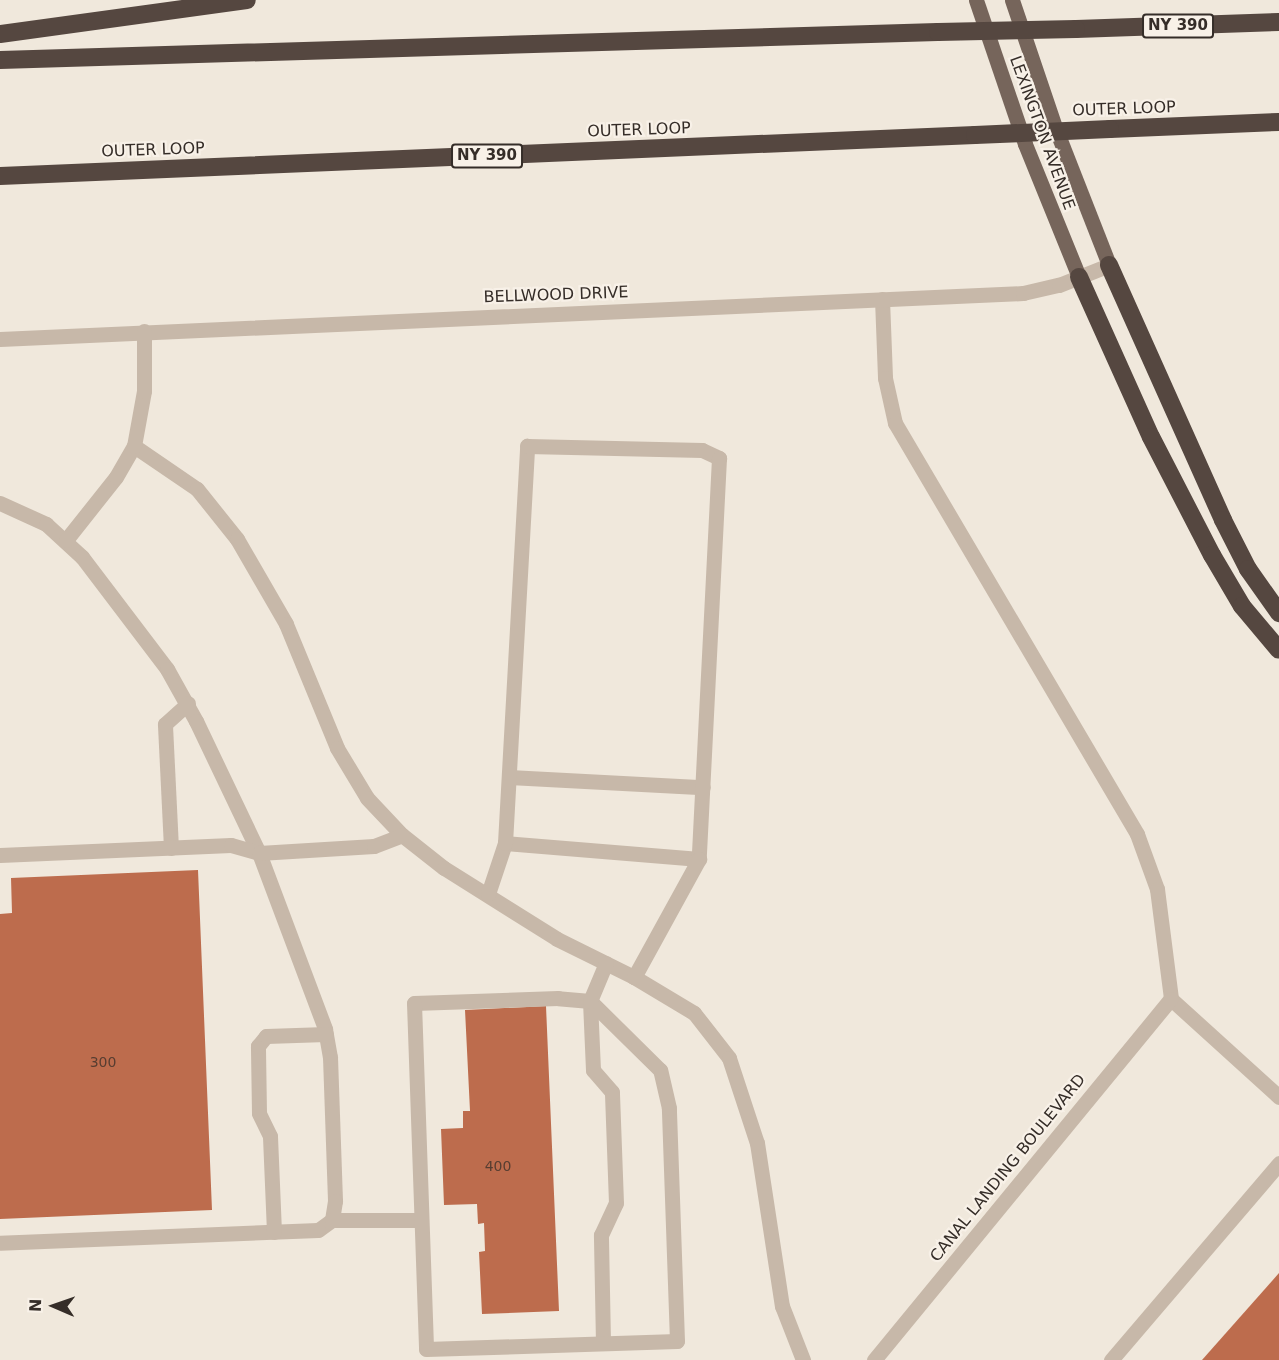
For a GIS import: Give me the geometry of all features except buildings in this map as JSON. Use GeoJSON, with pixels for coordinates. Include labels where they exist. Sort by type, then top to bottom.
{"type":"FeatureCollection","features":[{"type":"Feature","properties":{"kind":"highway"},"geometry":{"type":"LineString","coordinates":[[0,34],[247,0]]}},
{"type":"Feature","properties":{"kind":"highway","name":"NY 390"},"geometry":{"type":"LineString","coordinates":[[0,60],[1279,22]]}},
{"type":"Feature","properties":{"kind":"highway","name":"OUTER LOOP"},"geometry":{"type":"LineString","coordinates":[[0,176],[1249,123],[1279,124]]}},
{"type":"Feature","properties":{"kind":"highway"},"geometry":{"type":"LineString","coordinates":[[1109,265],[1232,539],[1279,613]]}},
{"type":"Feature","properties":{"kind":"highway"},"geometry":{"type":"LineString","coordinates":[[1079,277],[1151,437],[1207,546],[1242,606],[1279,650]]}},
{"type":"Feature","properties":{"kind":"main road","name":"LEXINGTON AVENUE"},"geometry":{"type":"LineString","coordinates":[[976,0],[1025,144],[1079,277]]}},
{"type":"Feature","properties":{"kind":"main road","name":"LEXINGTON AVENUE"},"geometry":{"type":"LineString","coordinates":[[1012,0],[1055,127],[1109,265]]}},
{"type":"Feature","properties":{"kind":"street","name":"BELLWOOD DRIVE"},"geometry":{"type":"LineString","coordinates":[[0,339],[1023,293],[1079,277],[1109,265]]}},
{"type":"Feature","properties":{"kind":"street"},"geometry":{"type":"LineString","coordinates":[[882,299],[885,378],[895,423],[1137,834],[1157,889],[1171,999],[1279,1097]]}},
{"type":"Feature","properties":{"kind":"street"},"geometry":{"type":"LineString","coordinates":[[66,540],[116,477],[134,446],[143,401],[144,331]]}},
{"type":"Feature","properties":{"kind":"street"},"geometry":{"type":"LineString","coordinates":[[134,446],[196,489],[237,539],[286,624],[337,748],[367,798],[402,836],[557,939],[634,977],[694,1013],[729,1058],[757,1143],[782,1306],[803,1360]]}},
{"type":"Feature","properties":{"kind":"street"},"geometry":{"type":"LineString","coordinates":[[488,894],[505,843],[527,446],[702,450],[719,458],[699,859],[634,977]]}},
{"type":"Feature","properties":{"kind":"street"},"geometry":{"type":"LineString","coordinates":[[0,503],[35,517],[66,540],[100,579],[188,703],[259,853],[326,1034],[335,1190],[332,1220]]}},
{"type":"Feature","properties":{"kind":"street"},"geometry":{"type":"LineString","coordinates":[[171,848],[165,724],[188,703]]}},
{"type":"Feature","properties":{"kind":"street"},"geometry":{"type":"LineString","coordinates":[[509,777],[703,787]]}},
{"type":"Feature","properties":{"kind":"street"},"geometry":{"type":"LineString","coordinates":[[0,855],[231,845],[259,853],[374,846],[402,836]]}},
{"type":"Feature","properties":{"kind":"street"},"geometry":{"type":"LineString","coordinates":[[505,843],[699,859]]}},
{"type":"Feature","properties":{"kind":"street"},"geometry":{"type":"LineString","coordinates":[[603,1343],[601,1235],[616,1203],[613,1114],[612,1092],[593,1070],[590,1001],[606,963]]}},
{"type":"Feature","properties":{"kind":"street"},"geometry":{"type":"LineString","coordinates":[[558,998],[590,1001],[660,1070],[669,1108],[677,1341],[426,1349],[421,1221],[414,1003],[558,998]]}},
{"type":"Feature","properties":{"kind":"street","name":"CANAL LANDING BOULEVARD"},"geometry":{"type":"LineString","coordinates":[[874,1360],[1171,999]]}},
{"type":"Feature","properties":{"kind":"street"},"geometry":{"type":"LineString","coordinates":[[274,1232],[270,1136],[260,1113],[258,1046],[266,1036],[326,1034]]}},
{"type":"Feature","properties":{"kind":"street"},"geometry":{"type":"LineString","coordinates":[[1111,1360],[1279,1163]]}},
{"type":"Feature","properties":{"kind":"street"},"geometry":{"type":"LineString","coordinates":[[0,1243],[274,1232],[323,1228],[332,1220],[421,1221]]}}]}
